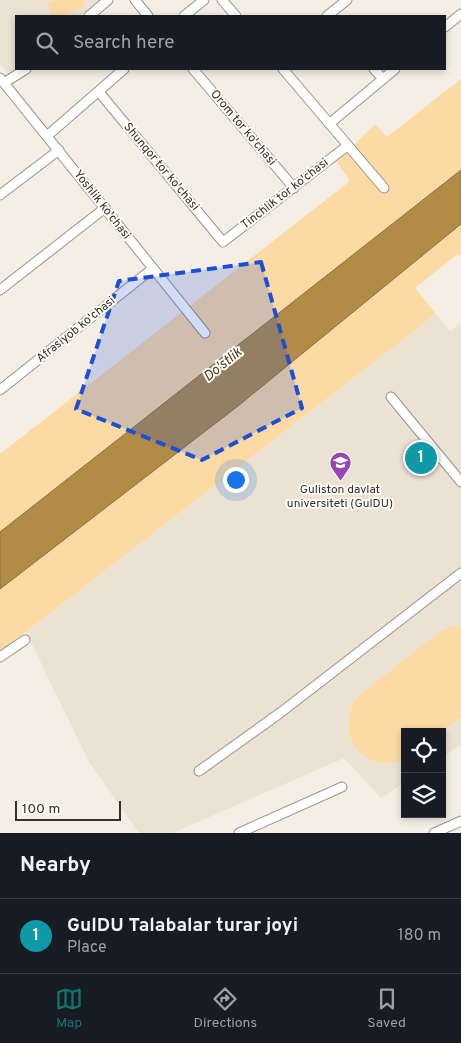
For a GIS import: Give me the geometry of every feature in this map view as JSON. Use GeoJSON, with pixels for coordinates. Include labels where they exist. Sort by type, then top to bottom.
{"type":"FeatureCollection","features":[{"type":"Feature","properties":{"kind":"street"},"geometry":{"type":"LineString","coordinates":[[91,15],[108,0]]}},
{"type":"Feature","properties":{"kind":"street"},"geometry":{"type":"LineString","coordinates":[[135,0],[147,15]]}},
{"type":"Feature","properties":{"kind":"street"},"geometry":{"type":"LineString","coordinates":[[185,15],[204,0]]}},
{"type":"Feature","properties":{"kind":"street"},"geometry":{"type":"LineString","coordinates":[[222,0],[235,15]]}},
{"type":"Feature","properties":{"kind":"street"},"geometry":{"type":"LineString","coordinates":[[329,15],[347,0]]}},
{"type":"Feature","properties":{"kind":"street"},"geometry":{"type":"LineString","coordinates":[[446,26],[461,14]]}},
{"type":"Feature","properties":{"kind":"street"},"geometry":{"type":"LineString","coordinates":[[2,81],[24,70]]}},
{"type":"Feature","properties":{"kind":"street"},"geometry":{"type":"LineString","coordinates":[[47,136],[123,70]]}},
{"type":"Feature","properties":{"kind":"street","name":"Orom tor ko'chasi"},"geometry":{"type":"LineString","coordinates":[[193,70],[294,188]]}},
{"type":"Feature","properties":{"kind":"street"},"geometry":{"type":"LineString","coordinates":[[283,70],[384,188]]}},
{"type":"Feature","properties":{"kind":"street"},"geometry":{"type":"LineString","coordinates":[[375,70],[383,79]]}},
{"type":"Feature","properties":{"kind":"street"},"geometry":{"type":"LineString","coordinates":[[329,124],[394,70]]}},
{"type":"Feature","properties":{"kind":"street","name":"Yoshlik ko'chasi"},"geometry":{"type":"LineString","coordinates":[[2,81],[205,333]]}},
{"type":"Feature","properties":{"kind":"street","name":"Shunqor tor ko'chasi"},"geometry":{"type":"LineString","coordinates":[[98,92],[223,242]]}},
{"type":"Feature","properties":{"kind":"street","name":"Tinchlik tor ko'chasi"},"geometry":{"type":"LineString","coordinates":[[223,242],[347,146]]}},
{"type":"Feature","properties":{"kind":"street"},"geometry":{"type":"LineString","coordinates":[[0,195],[59,150]]}},
{"type":"Feature","properties":{"kind":"street"},"geometry":{"type":"LineString","coordinates":[[0,290],[105,208]]}},
{"type":"Feature","properties":{"kind":"street","name":"Afrasiyob ko'chasi"},"geometry":{"type":"LineString","coordinates":[[0,390],[152,269]]}},
{"type":"Feature","properties":{"kind":"street"},"geometry":{"type":"LineString","coordinates":[[391,397],[461,482]]}},
{"type":"Feature","properties":{"kind":"street"},"geometry":{"type":"LineString","coordinates":[[199,771],[280,713],[461,573]]}},
{"type":"Feature","properties":{"kind":"street"},"geometry":{"type":"LineString","coordinates":[[0,657],[24,640]]}},
{"type":"Feature","properties":{"kind":"street"},"geometry":{"type":"LineString","coordinates":[[239,833],[342,787]]}},
{"type":"Feature","properties":{"kind":"street"},"geometry":{"type":"LineString","coordinates":[[434,833],[461,820]]}},
{"type":"Feature","properties":{"kind":"highlighted area"},"geometry":{"type":"Polygon","coordinates":[[[261,262],[302,408],[202,460],[76,409],[119,281],[261,262]]]}},
{"type":"Feature","properties":{"kind":"shaded area"},"geometry":{"type":"Polygon","coordinates":[[[0,0],[101,0],[82,15],[15,15],[16,70],[9,75],[0,64],[0,0]]]}},
{"type":"Feature","properties":{"kind":"shaded area"},"geometry":{"type":"Polygon","coordinates":[[[55,0],[82,0],[85,6],[64,15],[53,15],[47,3],[55,0]]]}},
{"type":"Feature","properties":{"kind":"shaded area"},"geometry":{"type":"Polygon","coordinates":[[[461,79],[461,254],[455,256],[415,288],[436,314],[0,652],[0,454],[350,181],[337,162],[375,124],[387,137],[461,79]]]}},
{"type":"Feature","properties":{"kind":"shaded area","name":"Guliston davlat universiteti (GulDU)"},"geometry":{"type":"Polygon","coordinates":[[[436,314],[450,331],[461,323],[461,745],[446,754],[446,728],[401,728],[401,785],[381,798],[344,758],[173,833],[139,833],[89,762],[26,632],[436,314]]]}},
{"type":"Feature","properties":{"kind":"shaded area"},"geometry":{"type":"Polygon","coordinates":[[[453,626],[461,626],[461,717],[446,728],[401,728],[401,760],[389,762],[376,761],[364,756],[350,736],[351,710],[358,696],[441,631],[453,626]]]}},
{"type":"Feature","properties":{"kind":"water","name":"Do'stlik"},"geometry":{"type":"Polygon","coordinates":[[[461,170],[461,224],[238,406],[0,589],[0,532],[461,170]]]}},
{"type":"Feature","properties":{"kind":"place","name":"GulDU Talabalar turar joyi"},"geometry":{"type":"Point","coordinates":[421,458]}},
{"type":"Feature","properties":{"kind":"place","name":"Guliston davlat universiteti (GulDU)"},"geometry":{"type":"Point","coordinates":[340,482]}}]}
